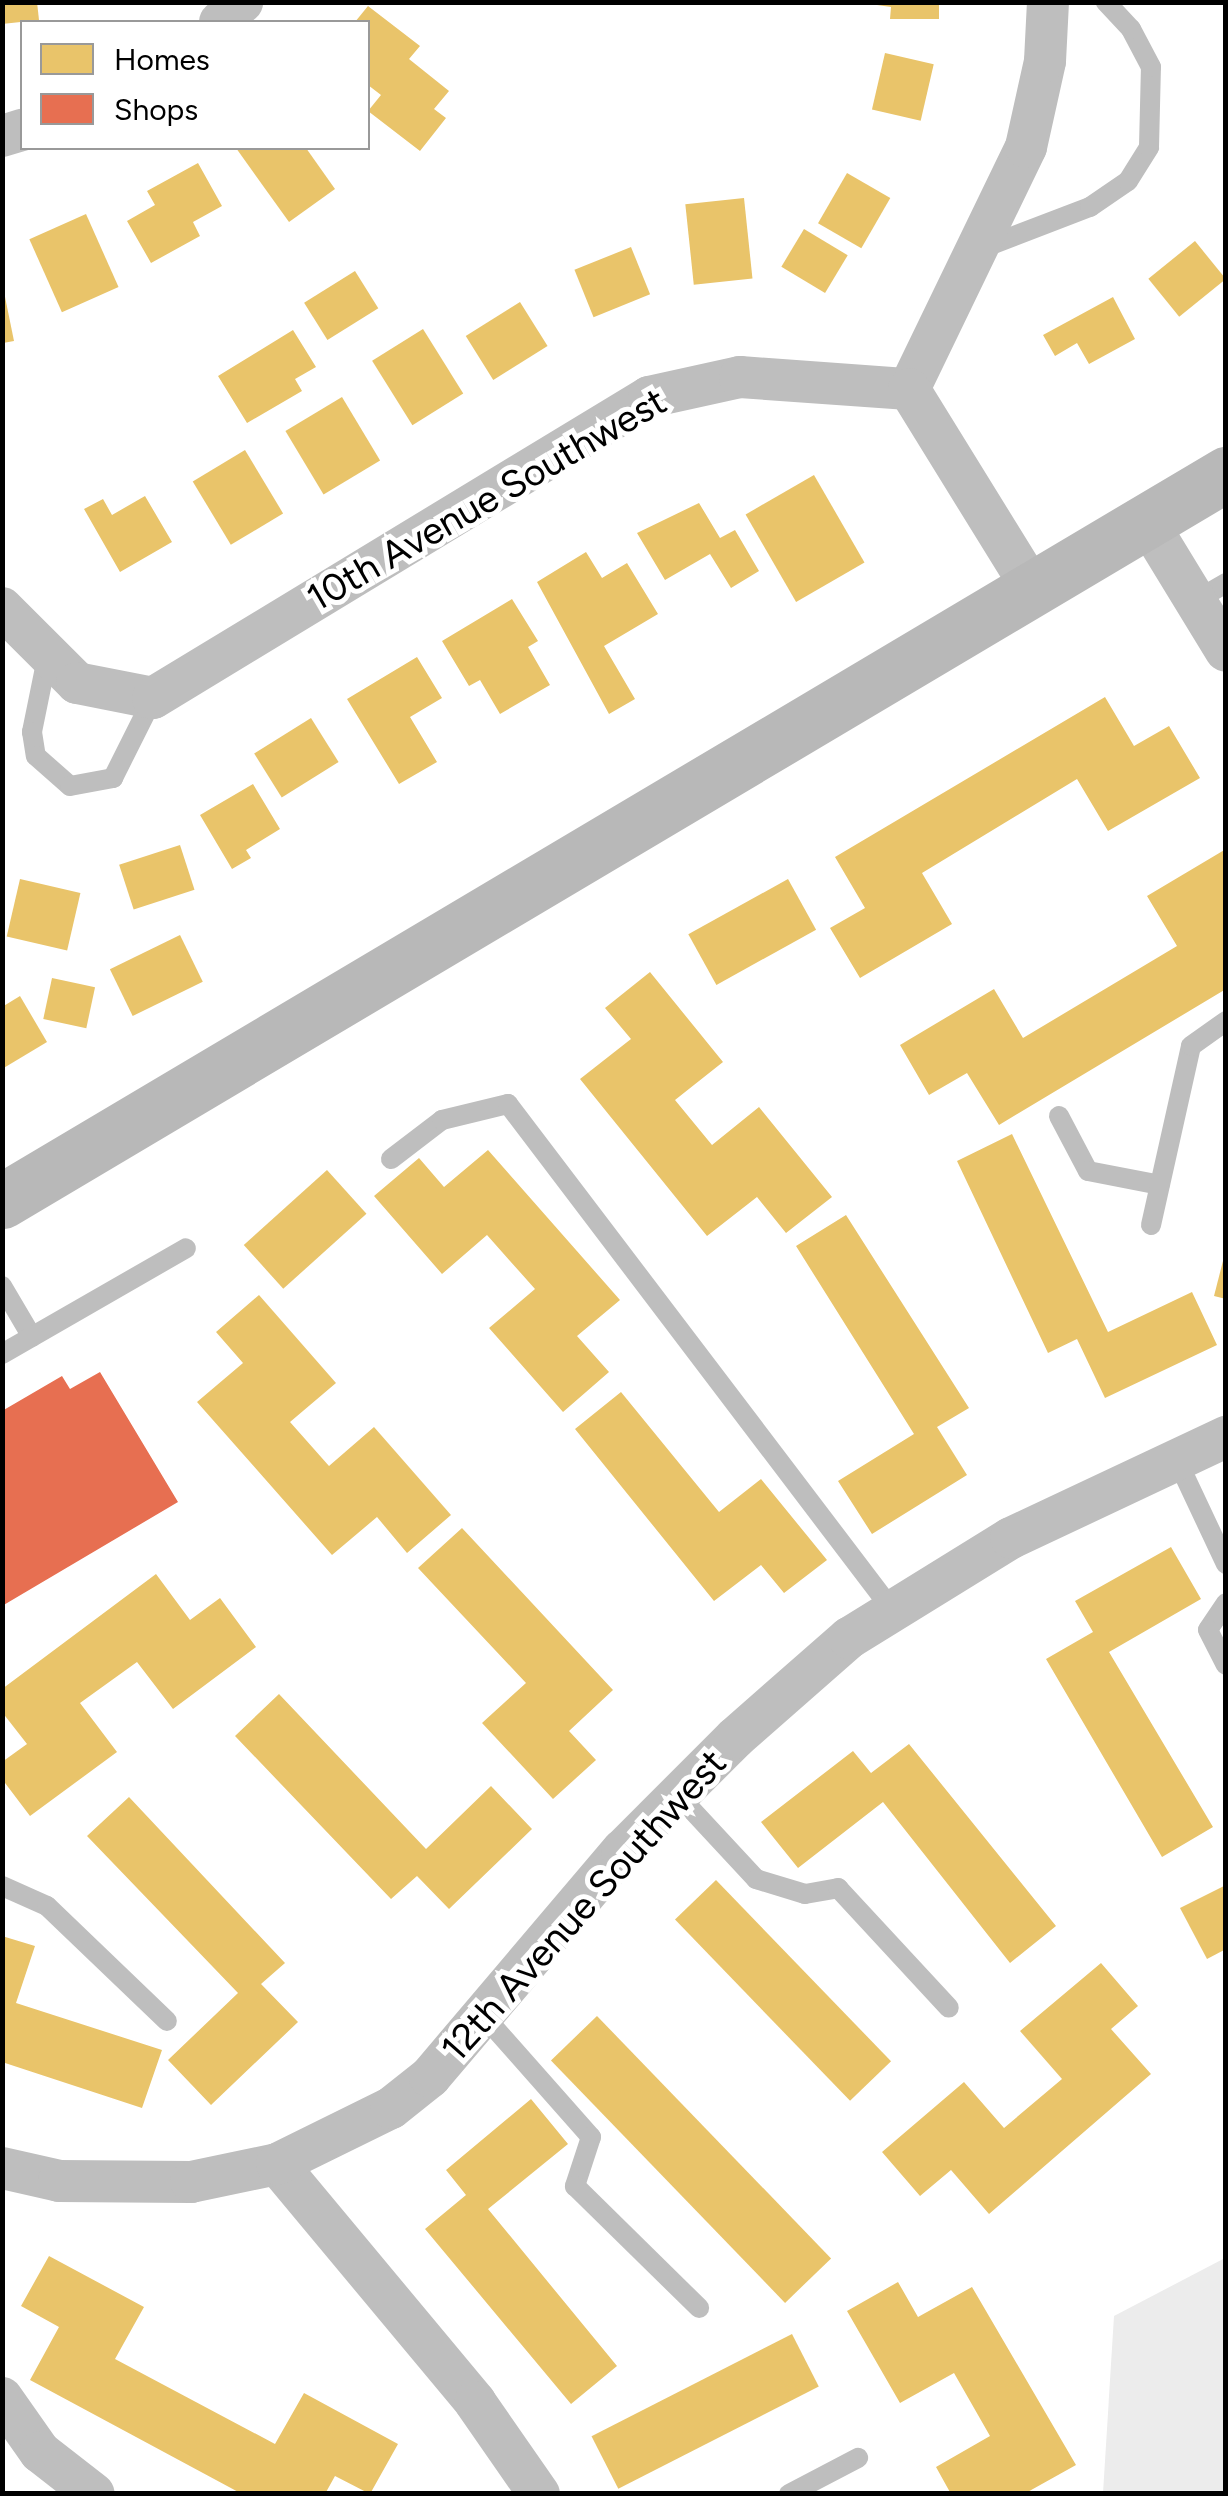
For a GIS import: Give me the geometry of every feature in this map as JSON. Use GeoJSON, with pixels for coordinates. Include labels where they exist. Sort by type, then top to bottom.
{"type":"FeatureCollection","features":[{"type":"Feature","properties":{"kind":"main road"},"geometry":{"type":"LineString","coordinates":[[2,1201],[1226,474]]}},
{"type":"Feature","properties":{"kind":"street"},"geometry":{"type":"LineString","coordinates":[[222,20],[242,2]]}},
{"type":"Feature","properties":{"kind":"street"},"geometry":{"type":"LineString","coordinates":[[1032,588],[908,389],[983,248],[1026,147],[1044,61],[1048,2]]}},
{"type":"Feature","properties":{"kind":"street","name":"10th Avenue Southwest"},"geometry":{"type":"LineString","coordinates":[[153,698],[649,397],[740,377],[908,389]]}},
{"type":"Feature","properties":{"kind":"street"},"geometry":{"type":"LineString","coordinates":[[1146,520],[1210,592],[1226,651]]}},
{"type":"Feature","properties":{"kind":"street"},"geometry":{"type":"LineString","coordinates":[[2,608],[47,658],[77,683],[153,698]]}},
{"type":"Feature","properties":{"kind":"street","name":"12th Avenue Southwest"},"geometry":{"type":"LineString","coordinates":[[2,2168],[59,2181],[191,2182],[277,2164],[391,2108],[430,2077],[678,1795],[849,1638],[1012,1538],[1226,1438]]}},
{"type":"Feature","properties":{"kind":"street"},"geometry":{"type":"LineString","coordinates":[[277,2164],[475,2402],[539,2494]]}},
{"type":"Feature","properties":{"kind":"street"},"geometry":{"type":"LineString","coordinates":[[2,2398],[40,2452],[94,2494]]}},
{"type":"Feature","properties":{"kind":"lane"},"geometry":{"type":"LineString","coordinates":[[983,248],[1090,207],[1128,180],[1149,146],[1150,67],[1132,29],[1106,2]]}},
{"type":"Feature","properties":{"kind":"lane"},"geometry":{"type":"LineString","coordinates":[[47,658],[32,732],[36,756],[54,778],[70,786],[113,778],[153,698]]}},
{"type":"Feature","properties":{"kind":"lane"},"geometry":{"type":"LineString","coordinates":[[1151,1225],[1191,1046],[1226,1021]]}},
{"type":"Feature","properties":{"kind":"lane"},"geometry":{"type":"LineString","coordinates":[[391,1159],[442,1120],[508,1104],[893,1611]]}},
{"type":"Feature","properties":{"kind":"lane"},"geometry":{"type":"LineString","coordinates":[[1058,1116],[1088,1171],[1160,1186]]}},
{"type":"Feature","properties":{"kind":"lane"},"geometry":{"type":"LineString","coordinates":[[2,1354],[186,1248]]}},
{"type":"Feature","properties":{"kind":"lane"},"geometry":{"type":"LineString","coordinates":[[2,1286],[32,1336]]}},
{"type":"Feature","properties":{"kind":"lane"},"geometry":{"type":"LineString","coordinates":[[1177,1460],[1226,1564]]}},
{"type":"Feature","properties":{"kind":"lane"},"geometry":{"type":"LineString","coordinates":[[1226,1603],[1208,1630],[1226,1665]]}},
{"type":"Feature","properties":{"kind":"lane"},"geometry":{"type":"LineString","coordinates":[[678,1795],[756,1879],[805,1894],[838,1888],[949,2008]]}},
{"type":"Feature","properties":{"kind":"lane"},"geometry":{"type":"LineString","coordinates":[[2,1886],[47,1906],[167,2022]]}},
{"type":"Feature","properties":{"kind":"lane"},"geometry":{"type":"LineString","coordinates":[[483,2015],[592,2137],[575,2186],[699,2308]]}},
{"type":"Feature","properties":{"kind":"lane"},"geometry":{"type":"LineString","coordinates":[[789,2494],[858,2458]]}},
{"type":"Feature","properties":{"kind":"shaded area"},"geometry":{"type":"Polygon","coordinates":[[[1225,2258],[1225,2493],[1103,2493],[1114,2316],[1225,2258]]]}},
{"type":"Feature","properties":{"kind":"building: Homes"},"geometry":{"type":"Polygon","coordinates":[[[2,2],[37,2],[39,20],[2,24],[2,2]]]}},
{"type":"Feature","properties":{"kind":"building: Homes"},"geometry":{"type":"Polygon","coordinates":[[[856,2],[939,2],[939,19],[890,19],[891,7],[856,2]]]}},
{"type":"Feature","properties":{"kind":"building: Homes"},"geometry":{"type":"Polygon","coordinates":[[[368,6],[420,46],[409,59],[449,91],[434,109],[446,118],[420,151],[370,113],[381,95],[370,87],[370,20],[357,20],[368,6]]]}},
{"type":"Feature","properties":{"kind":"building: Homes"},"geometry":{"type":"Polygon","coordinates":[[[885,53],[934,64],[921,121],[872,110],[885,53]]]}},
{"type":"Feature","properties":{"kind":"building: Homes"},"geometry":{"type":"Polygon","coordinates":[[[237,150],[307,150],[335,189],[289,222],[237,150]]]}},
{"type":"Feature","properties":{"kind":"building: Homes"},"geometry":{"type":"Polygon","coordinates":[[[198,163],[222,206],[193,222],[200,236],[151,263],[127,221],[155,205],[147,191],[198,163]]]}},
{"type":"Feature","properties":{"kind":"building: Homes"},"geometry":{"type":"Polygon","coordinates":[[[847,173],[890,198],[861,248],[818,223],[847,173]]]}},
{"type":"Feature","properties":{"kind":"building: Homes"},"geometry":{"type":"Polygon","coordinates":[[[744,198],[752,279],[694,285],[685,204],[744,198]]]}},
{"type":"Feature","properties":{"kind":"building: Homes"},"geometry":{"type":"Polygon","coordinates":[[[86,214],[119,287],[62,312],[29,239],[86,214]]]}},
{"type":"Feature","properties":{"kind":"building: Homes"},"geometry":{"type":"Polygon","coordinates":[[[804,229],[848,255],[825,293],[781,267],[804,229]]]}},
{"type":"Feature","properties":{"kind":"building: Homes"},"geometry":{"type":"Polygon","coordinates":[[[1195,241],[1226,279],[1179,317],[1148,279],[1195,241]]]}},
{"type":"Feature","properties":{"kind":"building: Homes"},"geometry":{"type":"Polygon","coordinates":[[[631,247],[650,294],[594,317],[574,270],[631,247]]]}},
{"type":"Feature","properties":{"kind":"building: Homes"},"geometry":{"type":"Polygon","coordinates":[[[355,271],[378,308],[327,340],[304,303],[355,271]]]}},
{"type":"Feature","properties":{"kind":"building: Homes"},"geometry":{"type":"Polygon","coordinates":[[[3,287],[14,341],[3,343],[3,287]]]}},
{"type":"Feature","properties":{"kind":"building: Homes"},"geometry":{"type":"Polygon","coordinates":[[[1113,297],[1135,339],[1089,364],[1077,343],[1055,356],[1043,335],[1113,297]]]}},
{"type":"Feature","properties":{"kind":"building: Homes"},"geometry":{"type":"Polygon","coordinates":[[[520,302],[548,346],[493,380],[466,336],[520,302]]]}},
{"type":"Feature","properties":{"kind":"building: Homes"},"geometry":{"type":"Polygon","coordinates":[[[423,329],[463,393],[412,425],[372,361],[423,329]]]}},
{"type":"Feature","properties":{"kind":"building: Homes"},"geometry":{"type":"Polygon","coordinates":[[[293,330],[316,367],[295,379],[302,391],[247,423],[218,376],[293,330]]]}},
{"type":"Feature","properties":{"kind":"building: Homes"},"geometry":{"type":"Polygon","coordinates":[[[342,397],[380,460],[324,494],[285,431],[342,397]]]}},
{"type":"Feature","properties":{"kind":"building: Homes"},"geometry":{"type":"Polygon","coordinates":[[[245,450],[283,513],[231,545],[193,481],[245,450]]]}},
{"type":"Feature","properties":{"kind":"building: Homes"},"geometry":{"type":"Polygon","coordinates":[[[814,475],[864,562],[796,602],[746,514],[814,475]]]}},
{"type":"Feature","properties":{"kind":"building: Homes"},"geometry":{"type":"Polygon","coordinates":[[[145,496],[172,542],[120,572],[84,509],[103,499],[112,515],[145,496]]]}},
{"type":"Feature","properties":{"kind":"building: Homes"},"geometry":{"type":"Polygon","coordinates":[[[699,503],[720,538],[735,530],[759,571],[731,588],[710,554],[665,580],[637,533],[699,503]]]}},
{"type":"Feature","properties":{"kind":"building: Homes"},"geometry":{"type":"Polygon","coordinates":[[[586,552],[602,578],[627,563],[658,614],[604,646],[635,699],[609,714],[537,582],[586,552]]]}},
{"type":"Feature","properties":{"kind":"building: Homes"},"geometry":{"type":"Polygon","coordinates":[[[512,599],[538,641],[528,647],[550,685],[500,714],[480,680],[469,686],[442,641],[512,599]]]}},
{"type":"Feature","properties":{"kind":"building: Homes"},"geometry":{"type":"Polygon","coordinates":[[[417,657],[442,698],[410,717],[437,762],[399,784],[347,699],[417,657]]]}},
{"type":"Feature","properties":{"kind":"building: Homes"},"geometry":{"type":"Polygon","coordinates":[[[1105,697],[1134,746],[1169,726],[1200,778],[1108,831],[1077,779],[922,873],[952,924],[860,978],[830,928],[865,908],[835,857],[1105,697]]]}},
{"type":"Feature","properties":{"kind":"building: Homes"},"geometry":{"type":"Polygon","coordinates":[[[311,718],[339,762],[282,798],[254,754],[311,718]]]}},
{"type":"Feature","properties":{"kind":"building: Homes"},"geometry":{"type":"Polygon","coordinates":[[[253,784],[280,829],[246,850],[251,858],[232,869],[200,815],[253,784]]]}},
{"type":"Feature","properties":{"kind":"building: Homes"},"geometry":{"type":"Polygon","coordinates":[[[180,845],[195,890],[134,909],[119,865],[180,845]]]}},
{"type":"Feature","properties":{"kind":"building: Homes"},"geometry":{"type":"Polygon","coordinates":[[[1226,849],[1226,989],[999,1125],[967,1073],[929,1095],[900,1045],[994,989],[1023,1038],[1177,946],[1147,896],[1226,849]]]}},
{"type":"Feature","properties":{"kind":"building: Homes"},"geometry":{"type":"Polygon","coordinates":[[[20,879],[80,893],[67,950],[7,936],[20,879]]]}},
{"type":"Feature","properties":{"kind":"building: Homes"},"geometry":{"type":"Polygon","coordinates":[[[788,879],[816,930],[716,985],[688,934],[788,879]]]}},
{"type":"Feature","properties":{"kind":"building: Homes"},"geometry":{"type":"Polygon","coordinates":[[[180,935],[203,982],[133,1016],[110,969],[180,935]]]}},
{"type":"Feature","properties":{"kind":"building: Homes"},"geometry":{"type":"Polygon","coordinates":[[[650,972],[723,1062],[675,1100],[712,1145],[759,1107],[832,1197],[786,1233],[757,1197],[707,1236],[580,1079],[631,1039],[605,1008],[650,972]]]}},
{"type":"Feature","properties":{"kind":"building: Homes"},"geometry":{"type":"Polygon","coordinates":[[[52,978],[95,987],[86,1028],[43,1019],[52,978]]]}},
{"type":"Feature","properties":{"kind":"building: Homes"},"geometry":{"type":"Polygon","coordinates":[[[20,996],[47,1042],[2,1069],[2,1007],[20,996]]]}},
{"type":"Feature","properties":{"kind":"building: Homes"},"geometry":{"type":"Polygon","coordinates":[[[1012,1134],[1108,1332],[1192,1292],[1217,1345],[1105,1398],[1077,1339],[1048,1353],[957,1161],[1012,1134]]]}},
{"type":"Feature","properties":{"kind":"building: Homes"},"geometry":{"type":"Polygon","coordinates":[[[488,1150],[620,1300],[577,1336],[609,1372],[563,1412],[489,1328],[535,1289],[487,1235],[442,1274],[374,1196],[419,1158],[444,1187],[488,1150]]]}},
{"type":"Feature","properties":{"kind":"building: Homes"},"geometry":{"type":"Polygon","coordinates":[[[327,1170],[366,1214],[283,1289],[244,1245],[327,1170]]]}},
{"type":"Feature","properties":{"kind":"building: Homes"},"geometry":{"type":"Polygon","coordinates":[[[846,1215],[969,1408],[937,1427],[967,1475],[872,1534],[838,1481],[914,1434],[796,1246],[846,1215]]]}},
{"type":"Feature","properties":{"kind":"building: Homes"},"geometry":{"type":"Polygon","coordinates":[[[1226,1257],[1226,1299],[1214,1296],[1226,1257]]]}},
{"type":"Feature","properties":{"kind":"building: Homes"},"geometry":{"type":"Polygon","coordinates":[[[259,1295],[336,1383],[290,1422],[329,1466],[374,1427],[451,1515],[407,1553],[377,1517],[332,1555],[197,1402],[243,1363],[216,1332],[259,1295]]]}},
{"type":"Feature","properties":{"kind":"building: Homes"},"geometry":{"type":"Polygon","coordinates":[[[621,1392],[719,1512],[761,1479],[827,1560],[784,1593],[761,1565],[714,1601],[575,1429],[621,1392]]]}},
{"type":"Feature","properties":{"kind":"building: Homes"},"geometry":{"type":"Polygon","coordinates":[[[462,1528],[613,1690],[569,1731],[596,1760],[553,1799],[482,1723],[526,1683],[418,1568],[462,1528]]]}},
{"type":"Feature","properties":{"kind":"building: Homes"},"geometry":{"type":"Polygon","coordinates":[[[1171,1547],[1201,1599],[1109,1652],[1213,1827],[1162,1857],[1046,1659],[1093,1632],[1075,1601],[1171,1547]]]}},
{"type":"Feature","properties":{"kind":"building: Homes"},"geometry":{"type":"Polygon","coordinates":[[[156,1574],[190,1620],[220,1598],[256,1647],[173,1709],[137,1662],[80,1703],[117,1752],[30,1816],[2,1779],[2,1762],[27,1744],[2,1712],[2,1689],[156,1574]]]}},
{"type":"Feature","properties":{"kind":"building: Homes"},"geometry":{"type":"Polygon","coordinates":[[[279,1694],[426,1849],[491,1786],[532,1829],[449,1909],[417,1876],[391,1899],[235,1736],[279,1694]]]}},
{"type":"Feature","properties":{"kind":"building: Homes"},"geometry":{"type":"Polygon","coordinates":[[[909,1744],[1056,1926],[1010,1963],[883,1802],[798,1868],[761,1822],[853,1751],[871,1773],[909,1744]]]}},
{"type":"Feature","properties":{"kind":"building: Homes"},"geometry":{"type":"Polygon","coordinates":[[[129,1797],[285,1963],[261,1984],[298,2022],[211,2105],[168,2060],[238,1993],[87,1836],[129,1797]]]}},
{"type":"Feature","properties":{"kind":"building: Homes"},"geometry":{"type":"Polygon","coordinates":[[[716,1880],[891,2061],[850,2101],[675,1920],[716,1880]]]}},
{"type":"Feature","properties":{"kind":"building: Homes"},"geometry":{"type":"Polygon","coordinates":[[[1226,1885],[1226,1949],[1207,1959],[1180,1908],[1226,1885]]]}},
{"type":"Feature","properties":{"kind":"building: Homes"},"geometry":{"type":"Polygon","coordinates":[[[2,1936],[35,1946],[16,2003],[162,2050],[142,2108],[2,2062],[2,1936]]]}},
{"type":"Feature","properties":{"kind":"building: Homes"},"geometry":{"type":"Polygon","coordinates":[[[1101,1963],[1138,2006],[1111,2029],[1151,2074],[989,2214],[951,2170],[920,2196],[882,2152],[964,2082],[1004,2128],[1062,2079],[1020,2031],[1101,1963]]]}},
{"type":"Feature","properties":{"kind":"building: Homes"},"geometry":{"type":"Polygon","coordinates":[[[597,2016],[831,2258],[785,2303],[551,2060],[597,2016]]]}},
{"type":"Feature","properties":{"kind":"building: Homes"},"geometry":{"type":"Polygon","coordinates":[[[531,2099],[568,2144],[488,2209],[617,2366],[571,2404],[425,2229],[466,2195],[446,2170],[531,2099]]]}},
{"type":"Feature","properties":{"kind":"building: Homes"},"geometry":{"type":"Polygon","coordinates":[[[49,2256],[144,2307],[115,2359],[275,2444],[304,2393],[398,2444],[370,2494],[335,2476],[325,2494],[242,2494],[30,2380],[59,2327],[21,2306],[49,2256]]]}},
{"type":"Feature","properties":{"kind":"building: Homes"},"geometry":{"type":"Polygon","coordinates":[[[898,2282],[918,2317],[972,2287],[1076,2465],[1024,2494],[951,2494],[936,2467],[990,2436],[954,2373],[900,2403],[847,2311],[898,2282]]]}},
{"type":"Feature","properties":{"kind":"building: Homes"},"geometry":{"type":"Polygon","coordinates":[[[792,2334],[819,2387],[618,2489],[592,2436],[792,2334]]]}},
{"type":"Feature","properties":{"kind":"building: Shops"},"geometry":{"type":"Polygon","coordinates":[[[100,1372],[178,1502],[2,1606],[2,1411],[62,1376],[70,1389],[100,1372]]]}}]}
